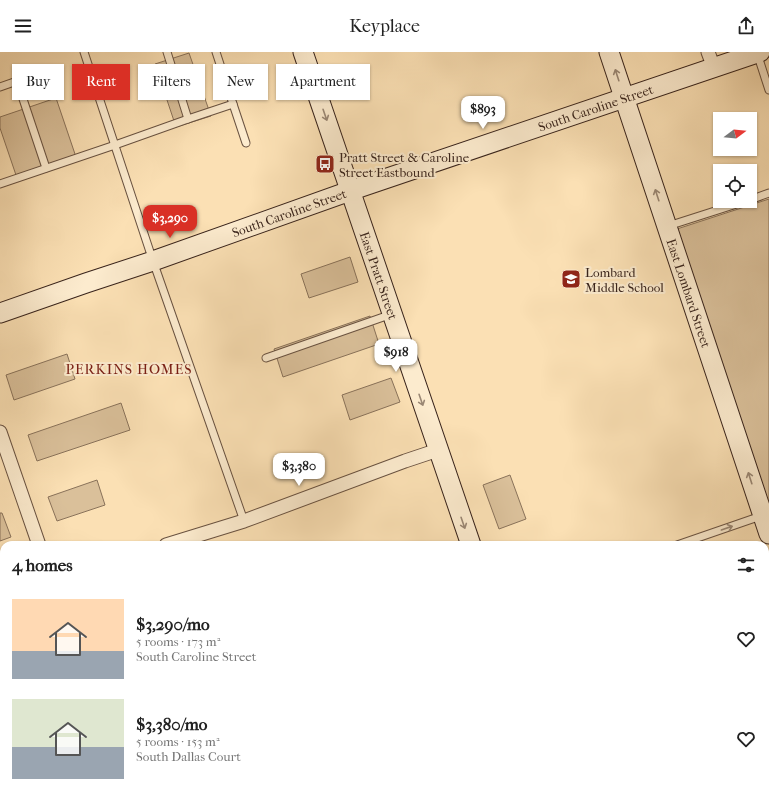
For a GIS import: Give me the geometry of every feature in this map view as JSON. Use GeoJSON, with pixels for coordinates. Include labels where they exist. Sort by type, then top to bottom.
{"type":"FeatureCollection","features":[{"type":"Feature","properties":{"kind":"main road","name":"East Pratt Street"},"geometry":{"type":"LineString","coordinates":[[304,52],[470,541]]}},
{"type":"Feature","properties":{"kind":"main road","name":"East Lombard Street"},"geometry":{"type":"LineString","coordinates":[[610,52],[667,227],[766,514],[769,534]]}},
{"type":"Feature","properties":{"kind":"main road","name":"South Caroline Street"},"geometry":{"type":"LineString","coordinates":[[0,313],[86,283],[153,262],[351,191],[625,98],[711,60],[759,53]]}},
{"type":"Feature","properties":{"kind":"street"},"geometry":{"type":"LineString","coordinates":[[0,432],[38,541]]}},
{"type":"Feature","properties":{"kind":"street"},"geometry":{"type":"LineString","coordinates":[[179,541],[244,521],[398,463],[438,450]]}},
{"type":"Feature","properties":{"kind":"lane"},"geometry":{"type":"LineString","coordinates":[[84,52],[153,262],[244,521]]}},
{"type":"Feature","properties":{"kind":"lane"},"geometry":{"type":"LineString","coordinates":[[167,52],[188,119]]}},
{"type":"Feature","properties":{"kind":"lane"},"geometry":{"type":"LineString","coordinates":[[216,52],[246,143]]}},
{"type":"Feature","properties":{"kind":"lane"},"geometry":{"type":"LineString","coordinates":[[759,53],[769,90]]}},
{"type":"Feature","properties":{"kind":"lane"},"geometry":{"type":"LineString","coordinates":[[0,87],[17,82],[46,168]]}},
{"type":"Feature","properties":{"kind":"lane"},"geometry":{"type":"LineString","coordinates":[[0,184],[115,146],[233,104]]}},
{"type":"Feature","properties":{"kind":"lane"},"geometry":{"type":"LineString","coordinates":[[757,197],[769,193]]}},
{"type":"Feature","properties":{"kind":"lane"},"geometry":{"type":"LineString","coordinates":[[667,227],[725,208]]}},
{"type":"Feature","properties":{"kind":"lane"},"geometry":{"type":"LineString","coordinates":[[266,358],[392,314]]}},
{"type":"Feature","properties":{"kind":"lane"},"geometry":{"type":"LineString","coordinates":[[688,541],[766,514]]}},
{"type":"Feature","properties":{"kind":"shaded area"},"geometry":{"type":"Polygon","coordinates":[[[189,53],[193,64],[155,64],[189,53]]]}},
{"type":"Feature","properties":{"kind":"shaded area"},"geometry":{"type":"Polygon","coordinates":[[[205,99],[211,116],[176,127],[167,100],[205,99]]]}},
{"type":"Feature","properties":{"kind":"shaded area"},"geometry":{"type":"Polygon","coordinates":[[[50,100],[57,100],[77,160],[18,181],[0,128],[0,117],[50,100]]]}},
{"type":"Feature","properties":{"kind":"shaded area"},"geometry":{"type":"Polygon","coordinates":[[[769,199],[769,504],[677,229],[741,208],[757,208],[757,203],[769,199]]]}},
{"type":"Feature","properties":{"kind":"shaded area"},"geometry":{"type":"Polygon","coordinates":[[[350,257],[358,282],[309,298],[301,274],[350,257]]]}},
{"type":"Feature","properties":{"kind":"shaded area"},"geometry":{"type":"Polygon","coordinates":[[[370,316],[379,344],[283,377],[274,349],[370,316]]]}},
{"type":"Feature","properties":{"kind":"shaded area"},"geometry":{"type":"Polygon","coordinates":[[[67,354],[75,379],[14,400],[6,375],[67,354]]]}},
{"type":"Feature","properties":{"kind":"shaded area"},"geometry":{"type":"Polygon","coordinates":[[[391,378],[400,402],[350,420],[342,395],[391,378]]]}},
{"type":"Feature","properties":{"kind":"shaded area"},"geometry":{"type":"Polygon","coordinates":[[[121,403],[130,430],[37,461],[28,435],[121,403]]]}},
{"type":"Feature","properties":{"kind":"shaded area"},"geometry":{"type":"Polygon","coordinates":[[[510,475],[526,519],[499,529],[483,485],[510,475]]]}},
{"type":"Feature","properties":{"kind":"shaded area"},"geometry":{"type":"Polygon","coordinates":[[[97,480],[105,505],[57,521],[48,497],[97,480]]]}},
{"type":"Feature","properties":{"kind":"shaded area"},"geometry":{"type":"Polygon","coordinates":[[[0,513],[2,513],[11,537],[0,541],[0,513]]]}},
{"type":"Feature","properties":{"kind":"place","name":"Pratt Street & Caroline Street Eastbound"},"geometry":{"type":"Point","coordinates":[325,164]}},
{"type":"Feature","properties":{"kind":"place","name":"Lombard Middle School"},"geometry":{"type":"Point","coordinates":[571,279]}},
{"type":"Feature","properties":{"kind":"district","name":"PERKINS HOMES"},"geometry":{"type":"Point","coordinates":[129,369]}}]}
